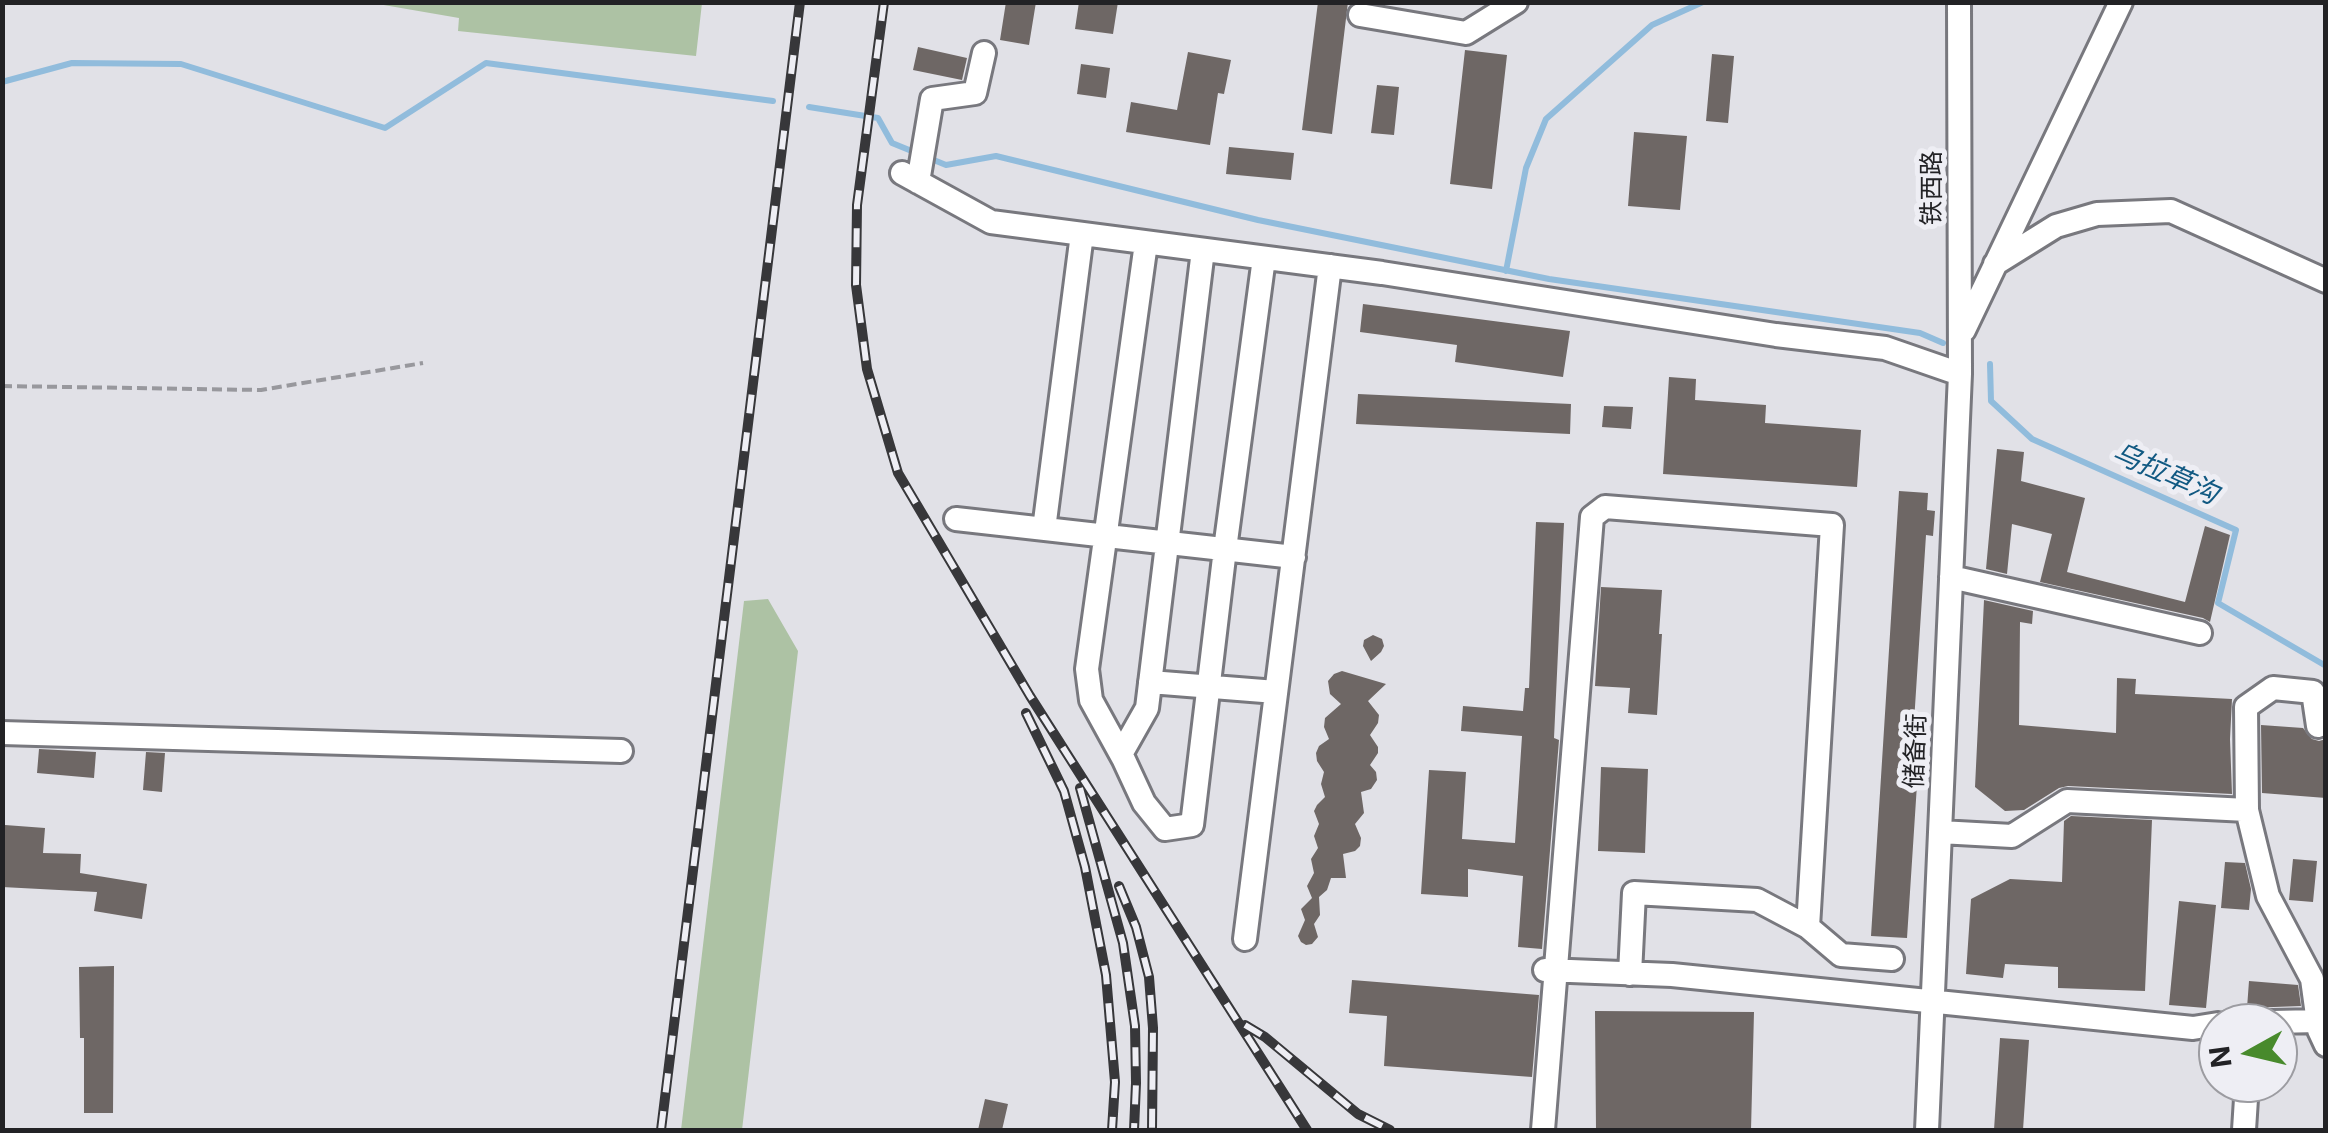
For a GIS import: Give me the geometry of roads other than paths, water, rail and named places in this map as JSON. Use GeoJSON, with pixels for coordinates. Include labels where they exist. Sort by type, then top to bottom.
{"type":"FeatureCollection","features":[{"type":"Feature","properties":{"kind":"street"},"geometry":{"type":"LineString","coordinates":[[1360,15],[1466,33],[1516,2]]}},
{"type":"Feature","properties":{"kind":"street","name":"铁西路"},"geometry":{"type":"LineString","coordinates":[[1959,2],[1960,374]]}},
{"type":"Feature","properties":{"kind":"street"},"geometry":{"type":"LineString","coordinates":[[1960,337],[2121,2]]}},
{"type":"Feature","properties":{"kind":"street"},"geometry":{"type":"LineString","coordinates":[[984,54],[975,92],[932,98],[925,142],[914,174],[991,222],[1330,266],[1776,335],[1886,348],[1960,374]]}},
{"type":"Feature","properties":{"kind":"street"},"geometry":{"type":"LineString","coordinates":[[1995,264],[2056,226],[2097,214],[2171,211],[2326,281]]}},
{"type":"Feature","properties":{"kind":"street"},"geometry":{"type":"LineString","coordinates":[[1044,528],[1082,234]]}},
{"type":"Feature","properties":{"kind":"street"},"geometry":{"type":"LineString","coordinates":[[1146,242],[1087,669],[1091,700],[1144,804],[1165,829],[1192,825],[1264,258]]}},
{"type":"Feature","properties":{"kind":"street"},"geometry":{"type":"LineString","coordinates":[[1121,754],[1146,708],[1202,250]]}},
{"type":"Feature","properties":{"kind":"street"},"geometry":{"type":"LineString","coordinates":[[1245,940],[1330,266]]}},
{"type":"Feature","properties":{"kind":"street","name":"储备街"},"geometry":{"type":"LineString","coordinates":[[1927,1130],[1960,374]]}},
{"type":"Feature","properties":{"kind":"street"},"geometry":{"type":"LineString","coordinates":[[1543,1130],[1549,970],[1592,517],[1605,508],[1832,525],[1808,927]]}},
{"type":"Feature","properties":{"kind":"street"},"geometry":{"type":"LineString","coordinates":[[956,518],[1294,556]]}},
{"type":"Feature","properties":{"kind":"street"},"geometry":{"type":"LineString","coordinates":[[1951,577],[2200,633]]}},
{"type":"Feature","properties":{"kind":"street"},"geometry":{"type":"LineString","coordinates":[[1150,682],[1276,692]]}},
{"type":"Feature","properties":{"kind":"street"},"geometry":{"type":"LineString","coordinates":[[2318,726],[2314,692],[2273,688],[2246,707],[2248,810],[2268,896],[2312,979],[2326,1045]]}},
{"type":"Feature","properties":{"kind":"street"},"geometry":{"type":"LineString","coordinates":[[2,733],[622,751]]}},
{"type":"Feature","properties":{"kind":"street"},"geometry":{"type":"LineString","coordinates":[[1940,832],[2012,836],[2068,802],[2248,810]]}},
{"type":"Feature","properties":{"kind":"street"},"geometry":{"type":"LineString","coordinates":[[1630,974],[1634,892],[1756,900],[1808,927],[1841,955],[1892,958]]}},
{"type":"Feature","properties":{"kind":"street"},"geometry":{"type":"LineString","coordinates":[[1549,970],[1672,976],[2198,1027]]}},
{"type":"Feature","properties":{"kind":"street"},"geometry":{"type":"LineString","coordinates":[[2298,1022],[2318,1021]]}},
{"type":"Feature","properties":{"kind":"street"},"geometry":{"type":"LineString","coordinates":[[2244,1130],[2245,1103]]}},
{"type":"Feature","properties":{"kind":"waterway"},"geometry":{"type":"LineString","coordinates":[[1506,271],[1526,168],[1546,119],[1652,25],[1703,2]]}},
{"type":"Feature","properties":{"kind":"waterway"},"geometry":{"type":"LineString","coordinates":[[2,82],[72,63],[181,64],[385,128],[486,63],[773,101]]}},
{"type":"Feature","properties":{"kind":"waterway"},"geometry":{"type":"LineString","coordinates":[[809,107],[878,118],[892,143],[946,165],[996,156],[1258,220],[1549,279],[1920,333],[1943,343]]}},
{"type":"Feature","properties":{"kind":"waterway","name":"乌拉草沟"},"geometry":{"type":"LineString","coordinates":[[1990,364],[1991,401],[2032,439],[2236,530],[2218,603],[2326,666]]}},
{"type":"Feature","properties":{"kind":"railway"},"geometry":{"type":"LineString","coordinates":[[661,1130],[800,2]]}},
{"type":"Feature","properties":{"kind":"railway"},"geometry":{"type":"LineString","coordinates":[[884,2],[857,205],[856,285],[867,369],[898,473],[1030,696],[1307,1130]]}},
{"type":"Feature","properties":{"kind":"railway"},"geometry":{"type":"LineString","coordinates":[[1026,713],[1064,791],[1085,867],[1106,975],[1115,1082],[1112,1130]]}},
{"type":"Feature","properties":{"kind":"railway"},"geometry":{"type":"LineString","coordinates":[[1080,788],[1123,943],[1135,1026],[1134,1130]]}},
{"type":"Feature","properties":{"kind":"railway"},"geometry":{"type":"LineString","coordinates":[[1119,886],[1136,927],[1149,977],[1152,1130]]}},
{"type":"Feature","properties":{"kind":"railway"},"geometry":{"type":"LineString","coordinates":[[1245,1025],[1358,1114],[1390,1130]]}}]}
